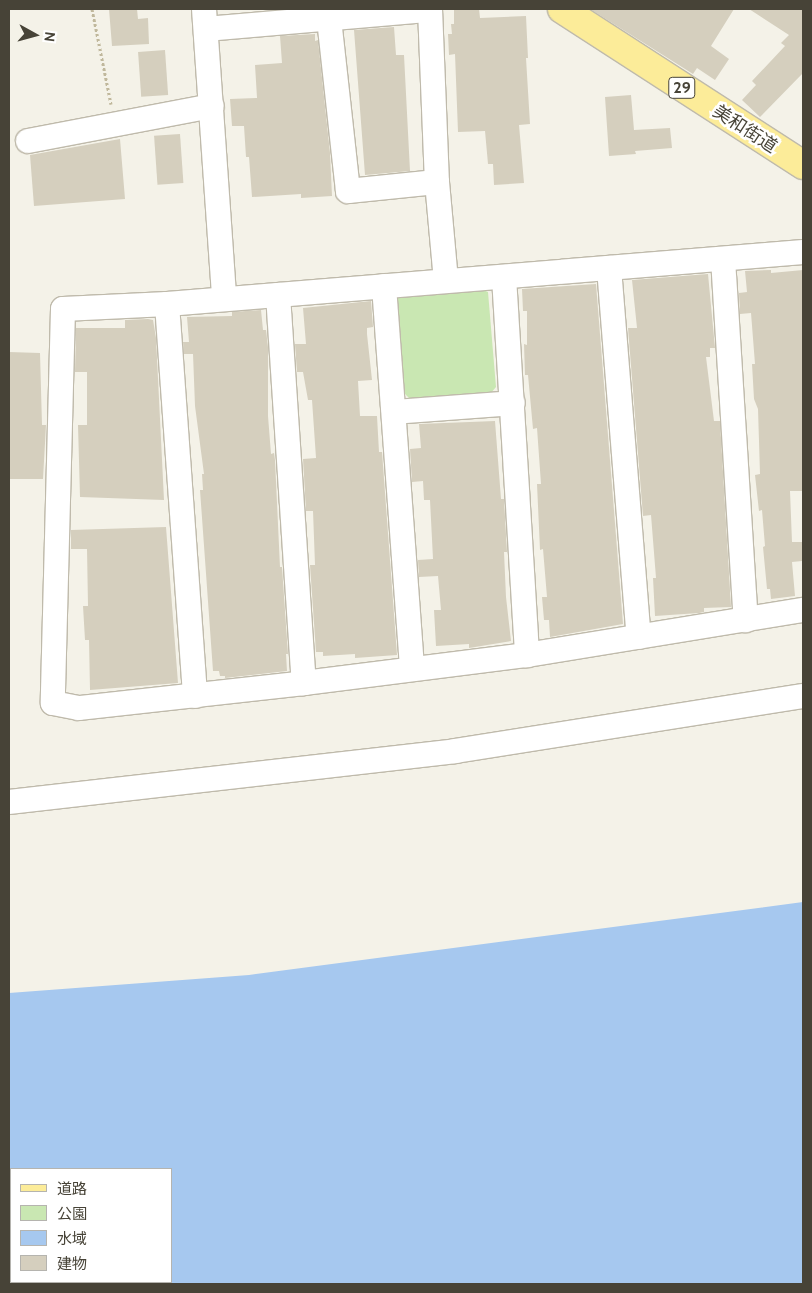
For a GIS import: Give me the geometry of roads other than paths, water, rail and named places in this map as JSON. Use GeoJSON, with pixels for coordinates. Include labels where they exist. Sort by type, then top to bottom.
{"type":"FeatureCollection","features":[{"type":"Feature","properties":{"kind":"main road","name":"美和街道"},"geometry":{"type":"LineString","coordinates":[[562,9],[803,165]]}},
{"type":"Feature","properties":{"kind":"street"},"geometry":{"type":"LineString","coordinates":[[224,298],[205,19],[329,19],[429,10],[437,182],[446,281]]}},
{"type":"Feature","properties":{"kind":"street"},"geometry":{"type":"LineString","coordinates":[[329,19],[348,191],[437,182]]}},
{"type":"Feature","properties":{"kind":"street"},"geometry":{"type":"LineString","coordinates":[[28,141],[212,106]]}},
{"type":"Feature","properties":{"kind":"street"},"geometry":{"type":"LineString","coordinates":[[803,252],[167,304],[62,309],[53,703],[79,708],[304,683],[527,655],[803,610]]}},
{"type":"Feature","properties":{"kind":"street"},"geometry":{"type":"LineString","coordinates":[[723,259],[746,620]]}},
{"type":"Feature","properties":{"kind":"street"},"geometry":{"type":"LineString","coordinates":[[609,268],[639,636]]}},
{"type":"Feature","properties":{"kind":"street"},"geometry":{"type":"LineString","coordinates":[[504,277],[527,655]]}},
{"type":"Feature","properties":{"kind":"street"},"geometry":{"type":"LineString","coordinates":[[384,286],[412,669]]}},
{"type":"Feature","properties":{"kind":"street"},"geometry":{"type":"LineString","coordinates":[[278,295],[304,683]]}},
{"type":"Feature","properties":{"kind":"street"},"geometry":{"type":"LineString","coordinates":[[167,304],[195,696]]}},
{"type":"Feature","properties":{"kind":"street"},"geometry":{"type":"LineString","coordinates":[[394,412],[513,403]]}},
{"type":"Feature","properties":{"kind":"street"},"geometry":{"type":"LineString","coordinates":[[9,802],[455,751],[803,696]]}},
{"type":"Feature","properties":{"kind":"water"},"geometry":{"type":"Polygon","coordinates":[[[803,902],[803,1284],[9,1284],[9,993],[249,975],[803,902]]]}}]}
